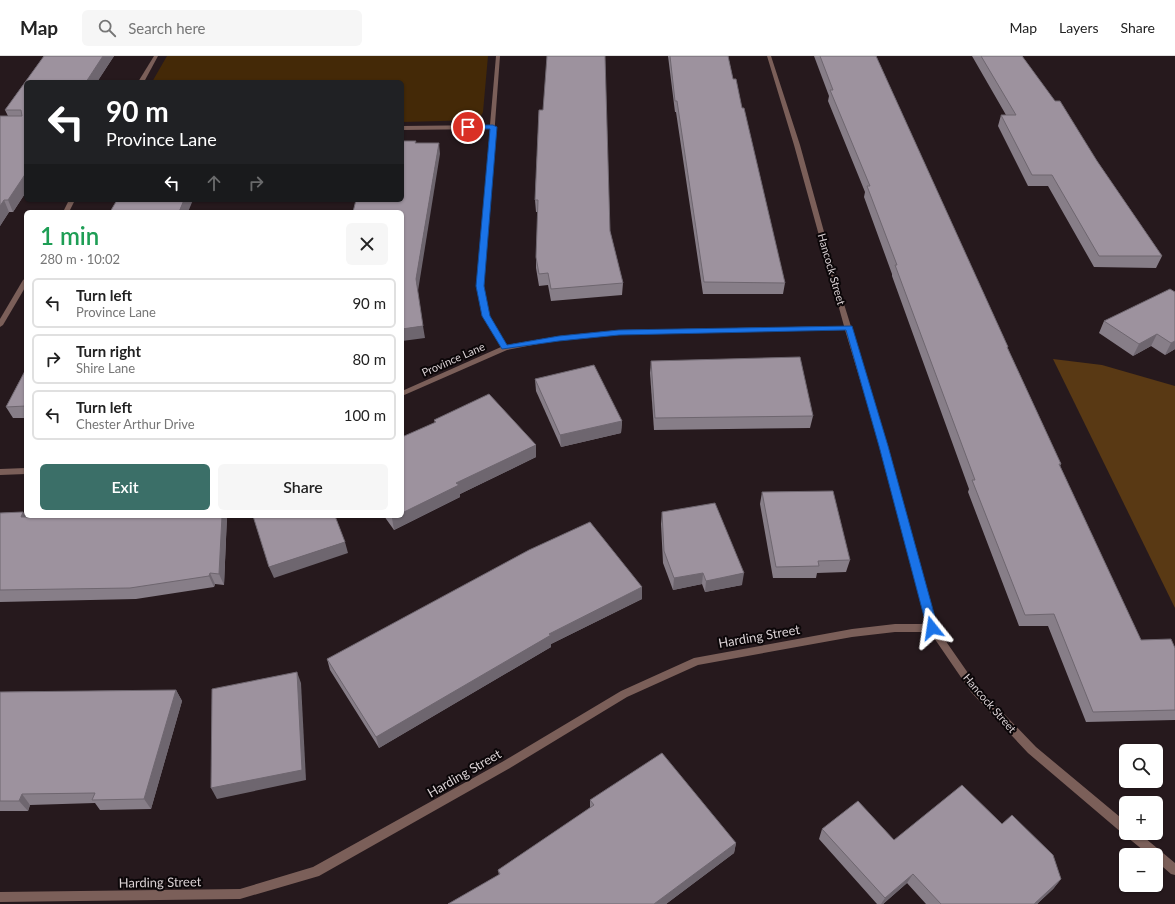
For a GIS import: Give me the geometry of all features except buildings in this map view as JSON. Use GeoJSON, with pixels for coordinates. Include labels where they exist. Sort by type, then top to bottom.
{"type":"FeatureCollection","features":[{"type":"Feature","properties":{"kind":"street"},"geometry":{"type":"LineString","coordinates":[[142,80],[156,56]]}},
{"type":"Feature","properties":{"kind":"street"},"geometry":{"type":"LineString","coordinates":[[498,56],[480,286],[486,316],[505,348]]}},
{"type":"Feature","properties":{"kind":"street","name":"Hancock Street"},"geometry":{"type":"LineString","coordinates":[[769,56],[797,145],[884,446],[932,628],[974,689],[1032,750],[1119,823]]}},
{"type":"Feature","properties":{"kind":"street"},"geometry":{"type":"LineString","coordinates":[[404,128],[493,127]]}},
{"type":"Feature","properties":{"kind":"street"},"geometry":{"type":"LineString","coordinates":[[0,325],[24,283]]}},
{"type":"Feature","properties":{"kind":"street","name":"Province Lane"},"geometry":{"type":"LineString","coordinates":[[404,393],[505,348],[559,338],[619,332],[849,328]]}},
{"type":"Feature","properties":{"kind":"street"},"geometry":{"type":"LineString","coordinates":[[0,472],[24,472]]}},
{"type":"Feature","properties":{"kind":"street","name":"Harding Street"},"geometry":{"type":"LineString","coordinates":[[0,897],[240,894],[315,872],[506,765],[624,694],[696,661],[852,634],[895,628],[932,628]]}},
{"type":"Feature","properties":{"kind":"street"},"geometry":{"type":"LineString","coordinates":[[1139,840],[1175,870]]}},
{"type":"Feature","properties":{"kind":"shaded area"},"geometry":{"type":"Polygon","coordinates":[[[167,56],[488,56],[483,112],[479,120],[404,122],[404,80],[153,80],[167,56]]]}},
{"type":"Feature","properties":{"kind":"shaded area"},"geometry":{"type":"Polygon","coordinates":[[[1053,359],[1102,365],[1175,386],[1175,608],[1053,359]]]}},
{"type":"Feature","properties":{"kind":"route"},"geometry":{"type":"LineString","coordinates":[[468,127],[493,127],[480,286],[486,316],[505,348],[559,338],[619,332],[849,328],[884,446],[932,628]]}}]}
